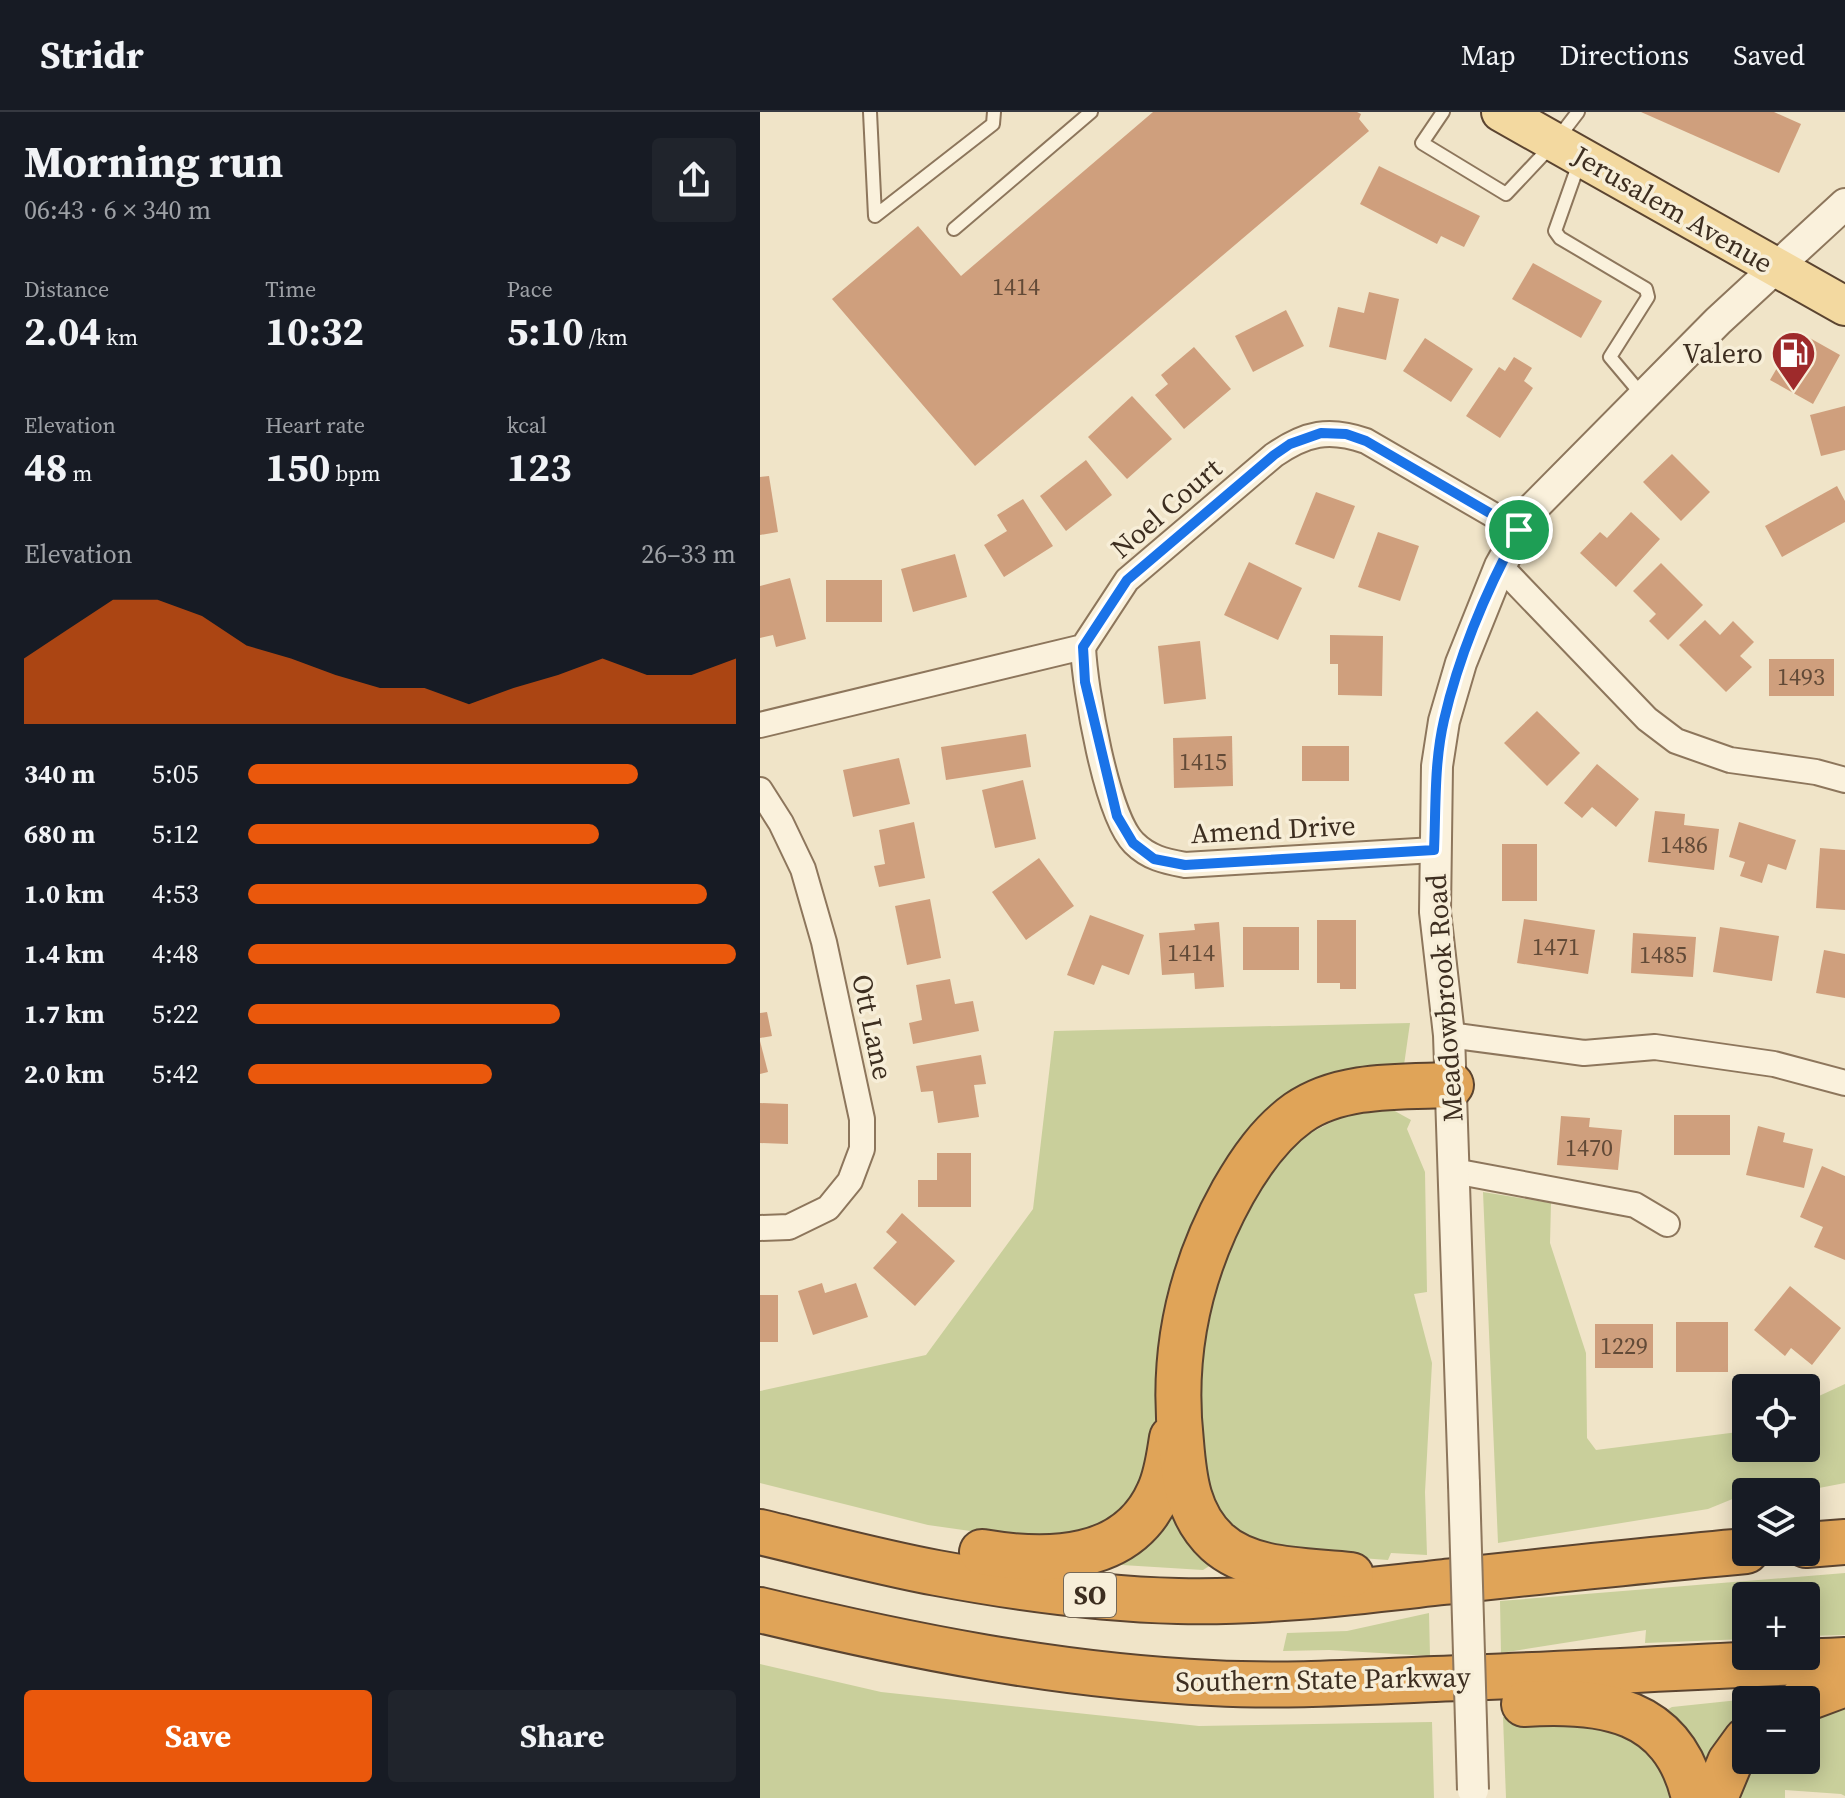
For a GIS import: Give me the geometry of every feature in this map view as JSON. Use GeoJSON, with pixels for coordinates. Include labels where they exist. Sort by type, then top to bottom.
{"type":"FeatureCollection","features":[{"type":"Feature","properties":{"kind":"highway"},"geometry":{"type":"LineString","coordinates":[[1424,1584],[1262,1565],[1225,1548],[1205,1529],[1189,1499],[1185,1482],[1178,1413],[1181,1339],[1195,1275],[1207,1242],[1229,1199],[1271,1137],[1299,1113],[1352,1091],[1451,1085]]}},
{"type":"Feature","properties":{"kind":"highway"},"geometry":{"type":"LineString","coordinates":[[760,1522],[891,1536],[1024,1558],[1087,1553],[1123,1536],[1150,1509],[1165,1478],[1178,1413]]}},
{"type":"Feature","properties":{"kind":"highway","name":"SO"},"geometry":{"type":"LineString","coordinates":[[760,1532],[934,1573],[1025,1588],[1124,1598],[1202,1601],[1284,1600],[1732,1552]]}},
{"type":"Feature","properties":{"kind":"highway"},"geometry":{"type":"LineString","coordinates":[[1820,1544],[1845,1542]]}},
{"type":"Feature","properties":{"kind":"highway","name":"Southern State Parkway"},"geometry":{"type":"LineString","coordinates":[[762,1611],[908,1644],[1010,1662],[1114,1676],[1215,1684],[1338,1683],[1845,1660]]}},
{"type":"Feature","properties":{"kind":"highway"},"geometry":{"type":"LineString","coordinates":[[1215,1684],[1404,1710],[1570,1702],[1616,1709],[1651,1728],[1674,1749],[1684,1765],[1694,1798]]}},
{"type":"Feature","properties":{"kind":"highway"},"geometry":{"type":"LineString","coordinates":[[1820,1693],[1845,1684]]}},
{"type":"Feature","properties":{"kind":"highway"},"geometry":{"type":"LineString","coordinates":[[1715,1798],[1732,1759]]}},
{"type":"Feature","properties":{"kind":"main road","name":"Jerusalem Avenue"},"geometry":{"type":"LineString","coordinates":[[1501,112],[1571,137],[1776,268],[1845,306]]}},
{"type":"Feature","properties":{"kind":"street","name":"Meadowbrook Road"},"geometry":{"type":"LineString","coordinates":[[1473,1794],[1449,1035],[1435,912],[1437,766],[1444,721],[1461,663],[1500,566],[1532,509],[1718,321],[1845,204]]}},
{"type":"Feature","properties":{"kind":"street","name":"Noel Court"},"geometry":{"type":"LineString","coordinates":[[1083,647],[1127,580],[1274,455],[1290,444],[1321,433],[1346,434],[1366,441],[1519,530]]}},
{"type":"Feature","properties":{"kind":"street"},"geometry":{"type":"LineString","coordinates":[[1500,566],[1647,719],[1676,741],[1730,760],[1816,772],[1845,780]]}},
{"type":"Feature","properties":{"kind":"street"},"geometry":{"type":"LineString","coordinates":[[760,725],[1083,647]]}},
{"type":"Feature","properties":{"kind":"street","name":"Amend Drive"},"geometry":{"type":"LineString","coordinates":[[1083,647],[1088,697],[1117,816],[1133,843],[1154,859],[1185,865],[1434,850]]}},
{"type":"Feature","properties":{"kind":"street","name":"Ott Lane"},"geometry":{"type":"LineString","coordinates":[[760,790],[781,823],[803,869],[824,942],[862,1119],[862,1149],[850,1181],[828,1208],[789,1227],[760,1228]]}},
{"type":"Feature","properties":{"kind":"street"},"geometry":{"type":"LineString","coordinates":[[1449,1035],[1584,1053],[1655,1047],[1774,1064],[1845,1083]]}},
{"type":"Feature","properties":{"kind":"street"},"geometry":{"type":"LineString","coordinates":[[1454,1171],[1635,1205],[1667,1224]]}},
{"type":"Feature","properties":{"kind":"lane"},"geometry":{"type":"LineString","coordinates":[[870,112],[875,216],[993,124],[994,112]]}},
{"type":"Feature","properties":{"kind":"lane"},"geometry":{"type":"LineString","coordinates":[[954,229],[1091,112]]}},
{"type":"Feature","properties":{"kind":"lane"},"geometry":{"type":"LineString","coordinates":[[1443,112],[1422,143],[1506,194],[1571,137]]}},
{"type":"Feature","properties":{"kind":"lane"},"geometry":{"type":"LineString","coordinates":[[1571,137],[1555,231],[1560,238],[1646,289],[1648,297],[1610,357],[1644,398]]}},
{"type":"Feature","properties":{"kind":"green space"},"geometry":{"type":"Polygon","coordinates":[[[1410,1023],[1404,1065],[1267,1120],[1165,1454],[1138,1505],[1100,1531],[1049,1542],[928,1525],[760,1483],[760,1391],[926,1355],[1033,1209],[1054,1031],[1410,1023]]]}},
{"type":"Feature","properties":{"kind":"green space"},"geometry":{"type":"Polygon","coordinates":[[[1355,1110],[1393,1110],[1411,1120],[1407,1129],[1425,1172],[1427,1292],[1414,1294],[1432,1363],[1425,1492],[1427,1555],[1391,1553],[1388,1560],[1278,1552],[1237,1535],[1203,1493],[1198,1361],[1229,1238],[1293,1142],[1355,1110]]]}},
{"type":"Feature","properties":{"kind":"green space"},"geometry":{"type":"Polygon","coordinates":[[[1483,1192],[1551,1203],[1550,1243],[1586,1353],[1587,1438],[1596,1450],[1732,1433],[1732,1462],[1820,1462],[1820,1396],[1845,1384],[1845,1483],[1820,1488],[1820,1478],[1732,1478],[1732,1499],[1708,1509],[1498,1543],[1483,1192]]]}},
{"type":"Feature","properties":{"kind":"green space"},"geometry":{"type":"Polygon","coordinates":[[[1176,1498],[1211,1565],[1203,1570],[1122,1565],[1116,1562],[1176,1498]]]}},
{"type":"Feature","properties":{"kind":"green space"},"geometry":{"type":"Polygon","coordinates":[[[1845,1573],[1845,1635],[1820,1636],[1820,1582],[1734,1582],[1845,1573]]]}},
{"type":"Feature","properties":{"kind":"green space"},"geometry":{"type":"Polygon","coordinates":[[[1732,1582],[1732,1640],[1645,1643],[1646,1630],[1501,1653],[1500,1601],[1732,1582]]]}},
{"type":"Feature","properties":{"kind":"green space"},"geometry":{"type":"Polygon","coordinates":[[[1429,1613],[1430,1656],[1329,1650],[1283,1651],[1287,1633],[1347,1631],[1429,1613]]]}},
{"type":"Feature","properties":{"kind":"green space"},"geometry":{"type":"Polygon","coordinates":[[[760,1664],[881,1692],[1199,1726],[1432,1722],[1434,1798],[760,1798],[760,1664]]]}},
{"type":"Feature","properties":{"kind":"green space"},"geometry":{"type":"Polygon","coordinates":[[[1732,1701],[1732,1745],[1706,1778],[1665,1711],[1672,1707],[1732,1701]]]}},
{"type":"Feature","properties":{"kind":"green space"},"geometry":{"type":"Polygon","coordinates":[[[1845,1701],[1845,1796],[1785,1790],[1785,1798],[1733,1798],[1745,1774],[1820,1774],[1820,1709],[1845,1701]]]}},
{"type":"Feature","properties":{"kind":"green space"},"geometry":{"type":"Polygon","coordinates":[[[1593,1715],[1641,1735],[1681,1798],[1506,1798],[1503,1717],[1593,1715]]]}},
{"type":"Feature","properties":{"kind":"building"},"geometry":{"type":"Polygon","coordinates":[[[1153,112],[1357,112],[1369,131],[975,466],[832,299],[918,226],[961,276],[1153,112]]]}},
{"type":"Feature","properties":{"kind":"building"},"geometry":{"type":"Polygon","coordinates":[[[1641,112],[1774,112],[1801,124],[1779,173],[1641,112]]]}},
{"type":"Feature","properties":{"kind":"building"},"geometry":{"type":"Polygon","coordinates":[[[1379,166],[1480,216],[1464,247],[1441,236],[1437,244],[1360,204],[1379,166]]]}},
{"type":"Feature","properties":{"kind":"building"},"geometry":{"type":"Polygon","coordinates":[[[1533,263],[1602,301],[1581,338],[1512,299],[1533,263]]]}},
{"type":"Feature","properties":{"kind":"building"},"geometry":{"type":"Polygon","coordinates":[[[1369,292],[1399,299],[1386,360],[1329,347],[1338,307],[1364,313],[1369,292]]]}},
{"type":"Feature","properties":{"kind":"building"},"geometry":{"type":"Polygon","coordinates":[[[1286,310],[1304,346],[1253,372],[1235,336],[1286,310]]]}},
{"type":"Feature","properties":{"kind":"building"},"geometry":{"type":"Polygon","coordinates":[[[1808,337],[1840,355],[1813,404],[1770,380],[1784,356],[1794,362],[1808,337]]]}},
{"type":"Feature","properties":{"kind":"building"},"geometry":{"type":"Polygon","coordinates":[[[1425,338],[1473,369],[1451,402],[1403,371],[1425,338]]]}},
{"type":"Feature","properties":{"kind":"building"},"geometry":{"type":"Polygon","coordinates":[[[1194,347],[1231,389],[1184,429],[1155,395],[1168,384],[1161,375],[1194,347]]]}},
{"type":"Feature","properties":{"kind":"building"},"geometry":{"type":"Polygon","coordinates":[[[1514,357],[1532,368],[1524,381],[1533,388],[1500,438],[1466,416],[1499,367],[1505,371],[1514,357]]]}},
{"type":"Feature","properties":{"kind":"building"},"geometry":{"type":"Polygon","coordinates":[[[1132,396],[1172,439],[1127,479],[1088,437],[1132,396]]]}},
{"type":"Feature","properties":{"kind":"building"},"geometry":{"type":"Polygon","coordinates":[[[1845,406],[1845,450],[1821,456],[1810,415],[1845,406]]]}},
{"type":"Feature","properties":{"kind":"building"},"geometry":{"type":"Polygon","coordinates":[[[1672,454],[1710,492],[1681,521],[1643,482],[1672,454]]]}},
{"type":"Feature","properties":{"kind":"building"},"geometry":{"type":"Polygon","coordinates":[[[1086,460],[1112,495],[1066,531],[1040,496],[1086,460]]]}},
{"type":"Feature","properties":{"kind":"building"},"geometry":{"type":"Polygon","coordinates":[[[769,476],[778,532],[760,535],[760,477],[769,476]]]}},
{"type":"Feature","properties":{"kind":"building"},"geometry":{"type":"Polygon","coordinates":[[[1837,486],[1845,501],[1845,522],[1782,557],[1765,526],[1837,486]]]}},
{"type":"Feature","properties":{"kind":"building"},"geometry":{"type":"Polygon","coordinates":[[[1316,492],[1355,506],[1334,559],[1295,544],[1316,492]]]}},
{"type":"Feature","properties":{"kind":"building"},"geometry":{"type":"Polygon","coordinates":[[[1023,499],[1053,546],[1004,577],[984,545],[1007,531],[997,515],[1023,499]]]}},
{"type":"Feature","properties":{"kind":"building"},"geometry":{"type":"Polygon","coordinates":[[[1631,512],[1660,539],[1616,587],[1580,553],[1600,532],[1607,538],[1631,512]]]}},
{"type":"Feature","properties":{"kind":"building"},"geometry":{"type":"Polygon","coordinates":[[[1378,532],[1419,546],[1400,601],[1358,587],[1378,532]]]}},
{"type":"Feature","properties":{"kind":"building"},"geometry":{"type":"Polygon","coordinates":[[[955,554],[967,597],[913,612],[901,569],[955,554]]]}},
{"type":"Feature","properties":{"kind":"building"},"geometry":{"type":"Polygon","coordinates":[[[1249,562],[1302,588],[1278,640],[1224,615],[1249,562]]]}},
{"type":"Feature","properties":{"kind":"building"},"geometry":{"type":"Polygon","coordinates":[[[1661,563],[1703,605],[1668,640],[1649,621],[1656,614],[1633,591],[1661,563]]]}},
{"type":"Feature","properties":{"kind":"building"},"geometry":{"type":"Polygon","coordinates":[[[790,578],[806,639],[776,647],[773,635],[760,638],[760,586],[790,578]]]}},
{"type":"Feature","properties":{"kind":"building"},"geometry":{"type":"Polygon","coordinates":[[[826,580],[882,580],[882,622],[826,622],[826,580]]]}},
{"type":"Feature","properties":{"kind":"building"},"geometry":{"type":"Polygon","coordinates":[[[1705,620],[1720,635],[1733,621],[1754,642],[1740,656],[1752,667],[1726,692],[1679,645],[1705,620]]]}},
{"type":"Feature","properties":{"kind":"building"},"geometry":{"type":"Polygon","coordinates":[[[1330,635],[1383,636],[1382,696],[1338,695],[1338,664],[1330,664],[1330,635]]]}},
{"type":"Feature","properties":{"kind":"building"},"geometry":{"type":"Polygon","coordinates":[[[1200,641],[1206,699],[1164,704],[1158,646],[1200,641]]]}},
{"type":"Feature","properties":{"kind":"building"},"geometry":{"type":"Polygon","coordinates":[[[1769,659],[1834,659],[1834,696],[1769,696],[1769,659]]]}},
{"type":"Feature","properties":{"kind":"building"},"geometry":{"type":"Polygon","coordinates":[[[1537,711],[1580,753],[1547,786],[1504,743],[1537,711]]]}},
{"type":"Feature","properties":{"kind":"building"},"geometry":{"type":"Polygon","coordinates":[[[1026,734],[1031,767],[946,780],[941,747],[1026,734]]]}},
{"type":"Feature","properties":{"kind":"building"},"geometry":{"type":"Polygon","coordinates":[[[1232,736],[1233,786],[1174,788],[1173,738],[1232,736]]]}},
{"type":"Feature","properties":{"kind":"building"},"geometry":{"type":"Polygon","coordinates":[[[1302,746],[1349,746],[1349,781],[1302,781],[1302,746]]]}},
{"type":"Feature","properties":{"kind":"building"},"geometry":{"type":"Polygon","coordinates":[[[899,758],[910,804],[853,817],[843,770],[899,758]]]}},
{"type":"Feature","properties":{"kind":"building"},"geometry":{"type":"Polygon","coordinates":[[[1597,764],[1639,799],[1616,827],[1592,807],[1582,818],[1564,803],[1597,764]]]}},
{"type":"Feature","properties":{"kind":"building"},"geometry":{"type":"Polygon","coordinates":[[[1023,780],[1036,839],[995,848],[982,790],[1023,780]]]}},
{"type":"Feature","properties":{"kind":"building"},"geometry":{"type":"Polygon","coordinates":[[[1655,811],[1685,814],[1684,825],[1719,829],[1714,870],[1648,862],[1655,811]]]}},
{"type":"Feature","properties":{"kind":"building"},"geometry":{"type":"Polygon","coordinates":[[[914,822],[925,878],[879,887],[874,866],[885,864],[879,830],[914,822]]]}},
{"type":"Feature","properties":{"kind":"building"},"geometry":{"type":"Polygon","coordinates":[[[1739,822],[1796,840],[1786,870],[1768,864],[1762,883],[1740,876],[1745,862],[1729,857],[1739,822]]]}},
{"type":"Feature","properties":{"kind":"building"},"geometry":{"type":"Polygon","coordinates":[[[1502,844],[1537,844],[1537,901],[1502,901],[1502,844]]]}},
{"type":"Feature","properties":{"kind":"building"},"geometry":{"type":"Polygon","coordinates":[[[1820,848],[1845,850],[1845,910],[1816,908],[1820,848]]]}},
{"type":"Feature","properties":{"kind":"building"},"geometry":{"type":"Polygon","coordinates":[[[1039,858],[1074,906],[1026,940],[992,892],[1039,858]]]}},
{"type":"Feature","properties":{"kind":"building"},"geometry":{"type":"Polygon","coordinates":[[[930,899],[941,958],[907,965],[895,906],[930,899]]]}},
{"type":"Feature","properties":{"kind":"building"},"geometry":{"type":"Polygon","coordinates":[[[1090,915],[1144,935],[1129,975],[1102,965],[1094,985],[1067,975],[1090,915]]]}},
{"type":"Feature","properties":{"kind":"building"},"geometry":{"type":"Polygon","coordinates":[[[1524,919],[1595,930],[1588,974],[1517,963],[1524,919]]]}},
{"type":"Feature","properties":{"kind":"building"},"geometry":{"type":"Polygon","coordinates":[[[1317,920],[1356,920],[1356,989],[1340,989],[1340,983],[1317,983],[1317,920]]]}},
{"type":"Feature","properties":{"kind":"building"},"geometry":{"type":"Polygon","coordinates":[[[1219,922],[1224,987],[1195,989],[1194,973],[1162,975],[1159,933],[1195,930],[1194,924],[1219,922]]]}},
{"type":"Feature","properties":{"kind":"building"},"geometry":{"type":"Polygon","coordinates":[[[1243,927],[1299,927],[1299,970],[1243,970],[1243,927]]]}},
{"type":"Feature","properties":{"kind":"building"},"geometry":{"type":"Polygon","coordinates":[[[1720,927],[1779,936],[1772,981],[1713,972],[1720,927]]]}},
{"type":"Feature","properties":{"kind":"building"},"geometry":{"type":"Polygon","coordinates":[[[1633,933],[1696,937],[1693,977],[1631,973],[1633,933]]]}},
{"type":"Feature","properties":{"kind":"building"},"geometry":{"type":"Polygon","coordinates":[[[1824,950],[1845,954],[1845,998],[1816,993],[1824,950]]]}},
{"type":"Feature","properties":{"kind":"building"},"geometry":{"type":"Polygon","coordinates":[[[950,979],[955,1004],[973,1001],[979,1031],[913,1044],[909,1023],[922,1020],[916,985],[950,979]]]}},
{"type":"Feature","properties":{"kind":"building"},"geometry":{"type":"Polygon","coordinates":[[[767,1012],[772,1036],[760,1038],[760,1013],[767,1012]]]}},
{"type":"Feature","properties":{"kind":"building"},"geometry":{"type":"Polygon","coordinates":[[[760,1041],[768,1072],[760,1074],[760,1041]]]}},
{"type":"Feature","properties":{"kind":"building"},"geometry":{"type":"Polygon","coordinates":[[[981,1055],[986,1084],[974,1085],[979,1117],[938,1123],[933,1091],[921,1092],[916,1066],[981,1055]]]}},
{"type":"Feature","properties":{"kind":"building"},"geometry":{"type":"Polygon","coordinates":[[[760,1103],[788,1104],[788,1144],[760,1143],[760,1103]]]}},
{"type":"Feature","properties":{"kind":"building"},"geometry":{"type":"Polygon","coordinates":[[[1674,1115],[1730,1115],[1730,1155],[1674,1155],[1674,1115]]]}},
{"type":"Feature","properties":{"kind":"building"},"geometry":{"type":"Polygon","coordinates":[[[1561,1116],[1590,1118],[1589,1127],[1622,1130],[1618,1170],[1557,1165],[1561,1116]]]}},
{"type":"Feature","properties":{"kind":"building"},"geometry":{"type":"Polygon","coordinates":[[[1758,1126],[1785,1133],[1783,1142],[1813,1149],[1804,1188],[1746,1175],[1758,1126]]]}},
{"type":"Feature","properties":{"kind":"building"},"geometry":{"type":"Polygon","coordinates":[[[937,1153],[971,1153],[971,1207],[918,1207],[918,1180],[937,1180],[937,1153]]]}},
{"type":"Feature","properties":{"kind":"building"},"geometry":{"type":"Polygon","coordinates":[[[1822,1166],[1845,1176],[1845,1260],[1814,1247],[1823,1227],[1800,1217],[1822,1166]]]}},
{"type":"Feature","properties":{"kind":"building"},"geometry":{"type":"Polygon","coordinates":[[[902,1213],[955,1261],[915,1306],[873,1268],[897,1242],[886,1232],[902,1213]]]}},
{"type":"Feature","properties":{"kind":"building"},"geometry":{"type":"Polygon","coordinates":[[[822,1283],[825,1293],[856,1283],[868,1317],[813,1335],[798,1291],[822,1283]]]}},
{"type":"Feature","properties":{"kind":"building"},"geometry":{"type":"Polygon","coordinates":[[[1790,1286],[1841,1328],[1812,1365],[1791,1348],[1785,1356],[1754,1330],[1790,1286]]]}},
{"type":"Feature","properties":{"kind":"building"},"geometry":{"type":"Polygon","coordinates":[[[760,1295],[778,1295],[778,1342],[760,1342],[760,1295]]]}},
{"type":"Feature","properties":{"kind":"building"},"geometry":{"type":"Polygon","coordinates":[[[1676,1322],[1728,1322],[1728,1372],[1676,1372],[1676,1322]]]}},
{"type":"Feature","properties":{"kind":"building"},"geometry":{"type":"Polygon","coordinates":[[[1595,1324],[1653,1324],[1653,1368],[1595,1368],[1595,1324]]]}},
{"type":"Feature","properties":{"kind":"place","name":"Valero"},"geometry":{"type":"Point","coordinates":[1794,392]}},
{"type":"Feature","properties":{"kind":"route"},"geometry":{"type":"LineString","coordinates":[[1321,433],[1346,434],[1366,441],[1519,530],[1500,566],[1461,663],[1444,721],[1437,766],[1434,850],[1185,865],[1154,859],[1133,843],[1117,816],[1091,713],[1083,647],[1127,580],[1274,455],[1290,444],[1321,433]]}}]}
